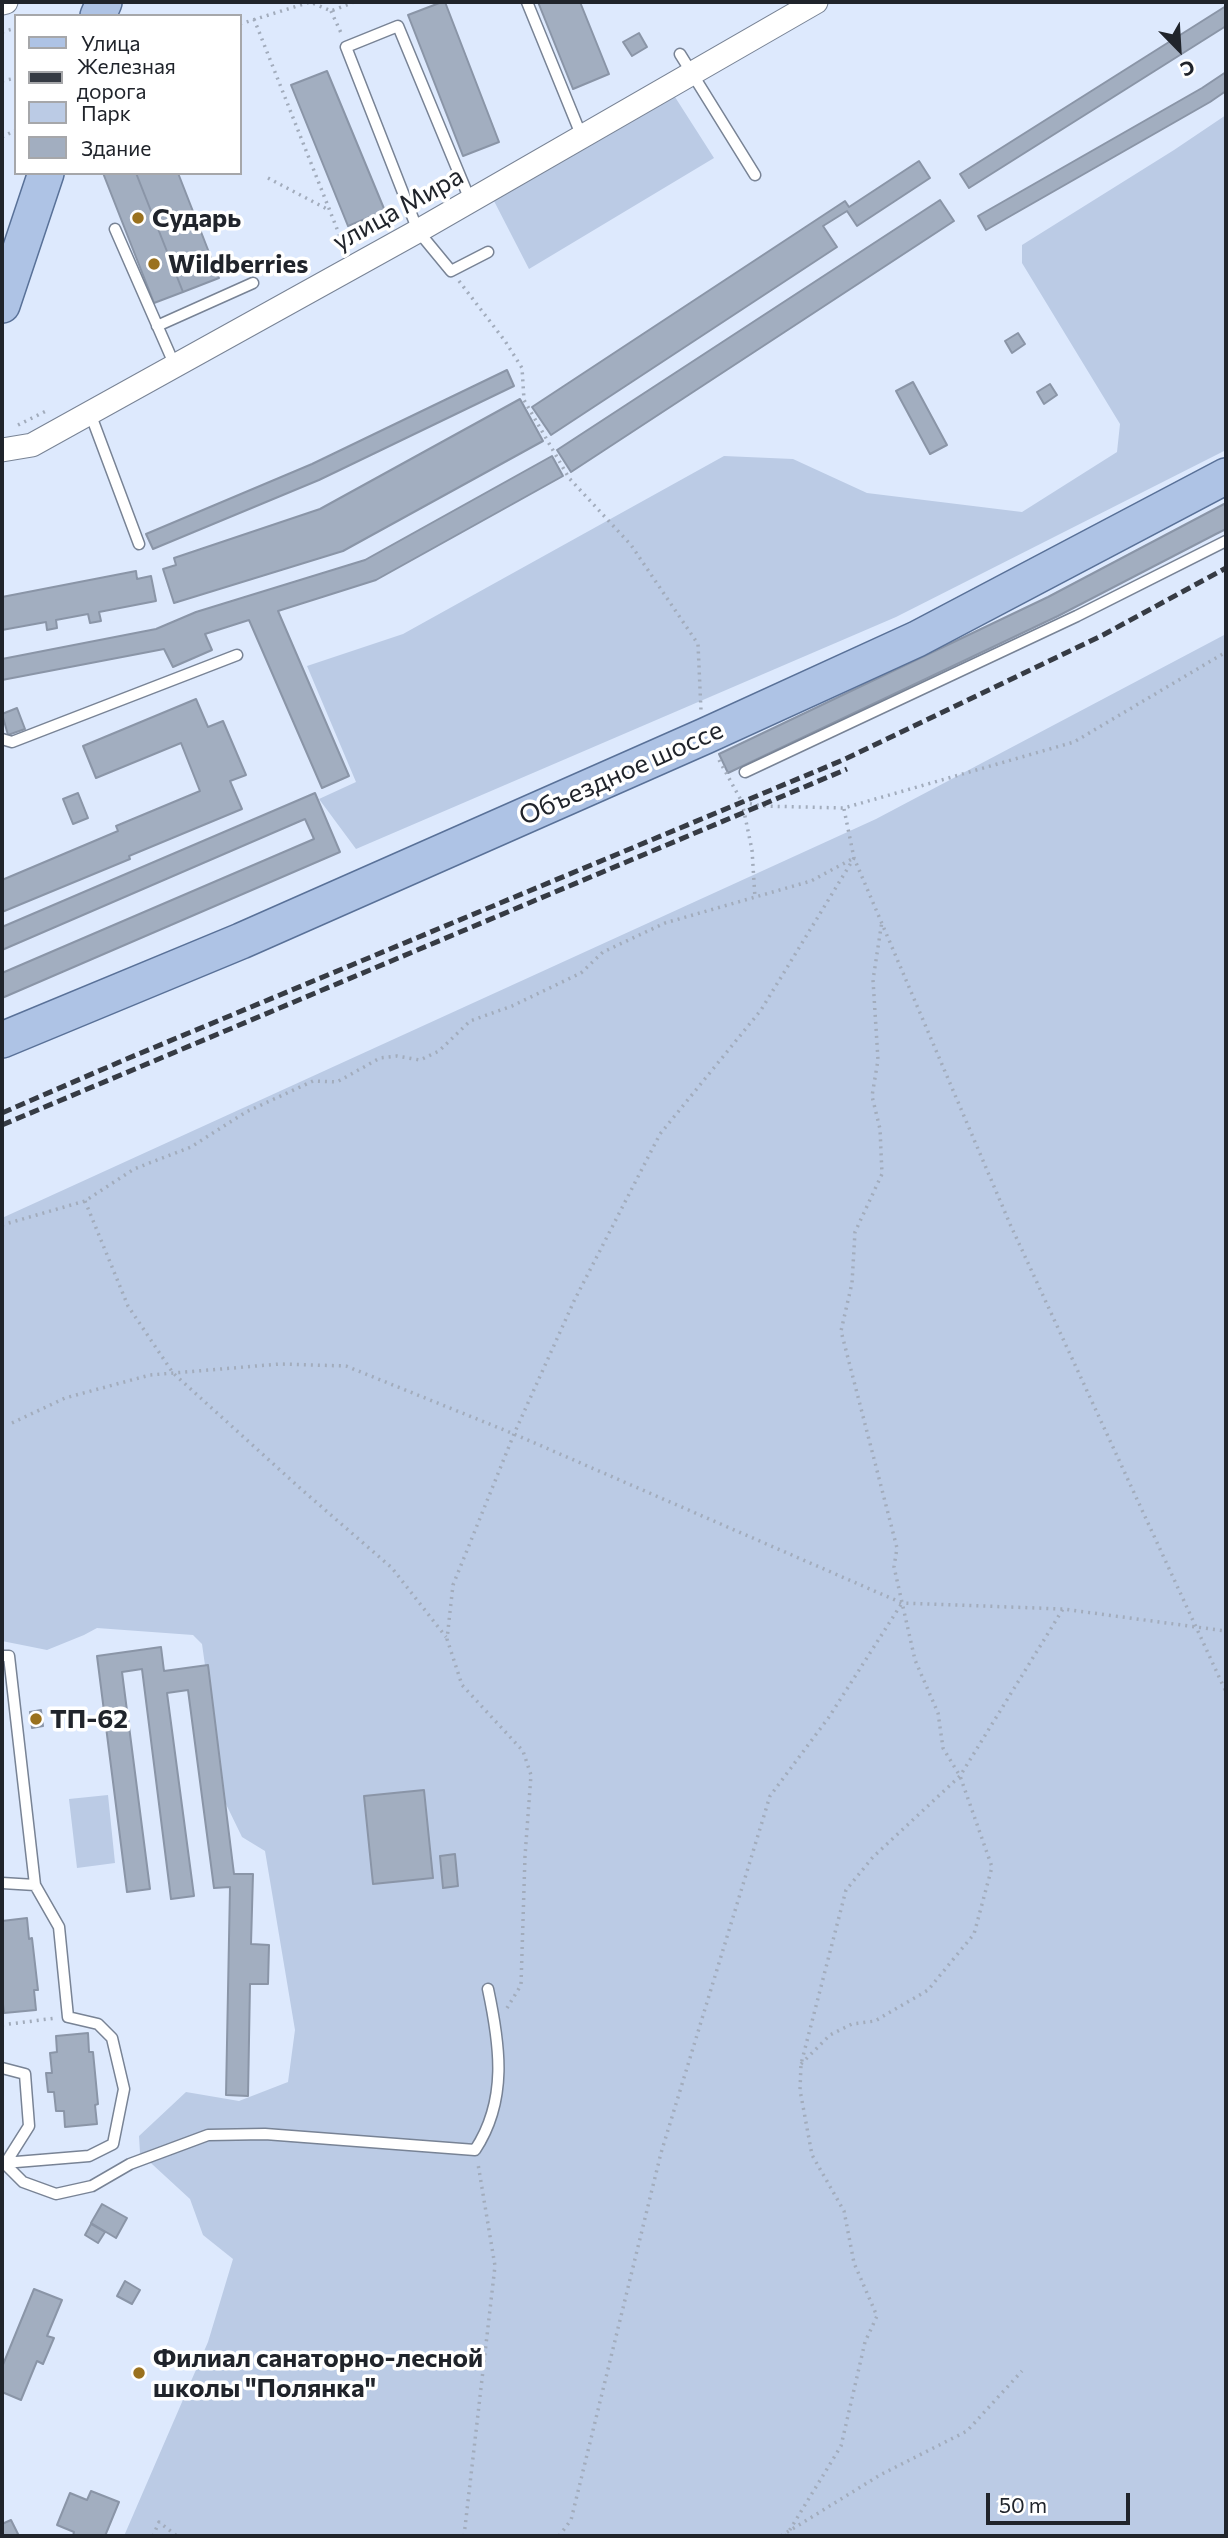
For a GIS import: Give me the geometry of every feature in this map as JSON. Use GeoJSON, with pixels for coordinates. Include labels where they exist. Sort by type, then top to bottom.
{"type":"FeatureCollection","features":[{"type":"Feature","properties":{"kind":"main road"},"geometry":{"type":"LineString","coordinates":[[2,305],[45,175]]}},
{"type":"Feature","properties":{"kind":"main road","name":"Объездное шоссе"},"geometry":{"type":"LineString","coordinates":[[2,1040],[241,941],[917,639],[1226,476]]}},
{"type":"Feature","properties":{"kind":"street","name":"улица Мира"},"geometry":{"type":"LineString","coordinates":[[2,450],[32,445],[582,136],[685,64],[816,2]]}},
{"type":"Feature","properties":{"kind":"lane"},"geometry":{"type":"LineString","coordinates":[[527,2],[582,136]]}},
{"type":"Feature","properties":{"kind":"lane"},"geometry":{"type":"LineString","coordinates":[[470,200],[398,26],[346,47],[418,230],[451,271],[488,252]]}},
{"type":"Feature","properties":{"kind":"lane"},"geometry":{"type":"LineString","coordinates":[[685,64],[755,176]]}},
{"type":"Feature","properties":{"kind":"lane"},"geometry":{"type":"LineString","coordinates":[[115,229],[175,366]]}},
{"type":"Feature","properties":{"kind":"lane"},"geometry":{"type":"LineString","coordinates":[[157,326],[253,283]]}},
{"type":"Feature","properties":{"kind":"lane"},"geometry":{"type":"LineString","coordinates":[[90,413],[111,454],[139,544]]}},
{"type":"Feature","properties":{"kind":"lane"},"geometry":{"type":"LineString","coordinates":[[745,772],[1077,616],[1226,541]]}},
{"type":"Feature","properties":{"kind":"lane"},"geometry":{"type":"LineString","coordinates":[[2,739],[12,742],[237,654]]}},
{"type":"Feature","properties":{"kind":"lane"},"geometry":{"type":"LineString","coordinates":[[2,1657],[9,1656],[35,1885],[60,1927],[68,2017],[98,2024],[112,2038],[124,2089],[113,2144],[89,2155],[4,2163]]}},
{"type":"Feature","properties":{"kind":"lane"},"geometry":{"type":"LineString","coordinates":[[2,1883],[35,1885]]}},
{"type":"Feature","properties":{"kind":"lane"},"geometry":{"type":"LineString","coordinates":[[4,2163],[23,2182],[56,2194],[92,2186],[130,2164],[208,2135],[265,2134],[475,2150],[488,2130],[499,2070],[499,2037],[488,1990]]}},
{"type":"Feature","properties":{"kind":"lane"},"geometry":{"type":"LineString","coordinates":[[2,2068],[25,2074],[29,2126],[4,2163]]}},
{"type":"Feature","properties":{"kind":"path"},"geometry":{"type":"LineString","coordinates":[[242,23],[310,2],[331,11],[346,47]]}},
{"type":"Feature","properties":{"kind":"path"},"geometry":{"type":"LineString","coordinates":[[331,11],[354,2]]}},
{"type":"Feature","properties":{"kind":"path"},"geometry":{"type":"LineString","coordinates":[[254,19],[345,251]]}},
{"type":"Feature","properties":{"kind":"path"},"geometry":{"type":"LineString","coordinates":[[268,178],[329,210]]}},
{"type":"Feature","properties":{"kind":"path"},"geometry":{"type":"LineString","coordinates":[[451,271],[505,341],[522,368],[524,400],[569,478],[631,545],[698,644],[701,717],[705,736],[742,802],[752,850],[755,898]]}},
{"type":"Feature","properties":{"kind":"path"},"geometry":{"type":"LineString","coordinates":[[742,802],[762,806],[844,808],[1074,742],[1226,652]]}},
{"type":"Feature","properties":{"kind":"path"},"geometry":{"type":"LineString","coordinates":[[844,808],[854,859],[1010,1224],[1226,1692]]}},
{"type":"Feature","properties":{"kind":"path"},"geometry":{"type":"LineString","coordinates":[[2,1225],[85,1202],[134,1168],[191,1147],[246,1112],[313,1081],[337,1082],[380,1058],[397,1056],[420,1060],[439,1051],[470,1021],[512,1006],[581,973],[603,952],[665,923],[811,881],[854,859]]}},
{"type":"Feature","properties":{"kind":"path"},"geometry":{"type":"LineString","coordinates":[[447,1639],[453,1585],[514,1434],[574,1301],[660,1134],[761,1010],[854,859]]}},
{"type":"Feature","properties":{"kind":"path"},"geometry":{"type":"LineString","coordinates":[[801,2064],[830,2035],[852,2024],[875,2021],[928,1990],[974,1934],[992,1867],[960,1776],[943,1748],[938,1713],[915,1660],[894,1567],[897,1548],[841,1331],[852,1283],[855,1232],[883,1174],[880,1129],[872,1096],[878,1060],[873,980],[881,921]]}},
{"type":"Feature","properties":{"kind":"path"},"geometry":{"type":"LineString","coordinates":[[85,1202],[128,1306],[173,1373],[392,1568],[447,1639],[462,1685],[523,1751],[531,1775],[520,1985],[506,2010],[499,2037]]}},
{"type":"Feature","properties":{"kind":"path"},"geometry":{"type":"LineString","coordinates":[[12,1423],[65,1398],[150,1375],[280,1364],[346,1366],[514,1434],[902,1602],[1063,1609],[1226,1630]]}},
{"type":"Feature","properties":{"kind":"path"},"geometry":{"type":"LineString","coordinates":[[559,2536],[571,2519],[661,2153],[770,1796],[829,1717],[902,1602]]}},
{"type":"Feature","properties":{"kind":"path"},"geometry":{"type":"LineString","coordinates":[[785,2535],[841,2446],[865,2342],[877,2316],[854,2263],[844,2211],[812,2155],[800,2090],[801,2064],[846,1889],[873,1857],[960,1776],[1063,1609]]}},
{"type":"Feature","properties":{"kind":"path"},"geometry":{"type":"LineString","coordinates":[[2,2025],[68,2017]]}},
{"type":"Feature","properties":{"kind":"path"},"geometry":{"type":"LineString","coordinates":[[464,2536],[495,2266],[475,2150]]}},
{"type":"Feature","properties":{"kind":"path"},"geometry":{"type":"LineString","coordinates":[[785,2535],[880,2475],[967,2431],[1022,2371]]}},
{"type":"Feature","properties":{"kind":"path"},"geometry":{"type":"LineString","coordinates":[[153,2536],[159,2522],[177,2536]]}},
{"type":"Feature","properties":{"kind":"green space"},"geometry":{"type":"Polygon","coordinates":[[[675,97],[714,158],[529,269],[494,201],[675,97]]]}},
{"type":"Feature","properties":{"kind":"green space"},"geometry":{"type":"Polygon","coordinates":[[[1226,115],[1226,450],[896,617],[356,849],[319,799],[356,782],[307,666],[403,634],[724,456],[793,459],[867,493],[1022,512],[1117,452],[1120,424],[1022,263],[1022,245],[1226,115]]]}},
{"type":"Feature","properties":{"kind":"green space"},"geometry":{"type":"Polygon","coordinates":[[[1226,634],[1226,2536],[124,2536],[208,2342],[233,2259],[203,2235],[190,2199],[140,2153],[139,2136],[186,2092],[239,2101],[288,2082],[295,2030],[265,1851],[242,1837],[224,1800],[202,1644],[193,1635],[97,1628],[47,1650],[2,1641],[2,1218],[876,819],[1226,634]]]}},
{"type":"Feature","properties":{"kind":"green space"},"geometry":{"type":"Polygon","coordinates":[[[108,1795],[115,1863],[77,1868],[69,1799],[108,1795]]]}},
{"type":"Feature","properties":{"kind":"building"},"geometry":{"type":"Polygon","coordinates":[[[445,2],[499,142],[463,156],[408,15],[445,2]]]}},
{"type":"Feature","properties":{"kind":"building"},"geometry":{"type":"Polygon","coordinates":[[[538,2],[580,2],[609,74],[573,89],[538,2]]]}},
{"type":"Feature","properties":{"kind":"building"},"geometry":{"type":"Polygon","coordinates":[[[1226,6],[1226,26],[969,188],[960,174],[1226,6]]]}},
{"type":"Feature","properties":{"kind":"building"},"geometry":{"type":"Polygon","coordinates":[[[639,33],[647,47],[632,56],[623,42],[639,33]]]}},
{"type":"Feature","properties":{"kind":"building"},"geometry":{"type":"Polygon","coordinates":[[[327,71],[385,211],[348,226],[291,85],[327,71]]]}},
{"type":"Feature","properties":{"kind":"building"},"geometry":{"type":"Polygon","coordinates":[[[1226,72],[1226,91],[1210,102],[986,230],[978,216],[1226,72]]]}},
{"type":"Feature","properties":{"kind":"building"},"geometry":{"type":"Polygon","coordinates":[[[919,161],[930,178],[857,226],[847,211],[823,226],[837,247],[551,435],[532,407],[845,201],[849,207],[919,161]]]}},
{"type":"Feature","properties":{"kind":"building"},"geometry":{"type":"Polygon","coordinates":[[[104,175],[137,175],[183,292],[154,303],[104,175]]]}},
{"type":"Feature","properties":{"kind":"building"},"geometry":{"type":"Polygon","coordinates":[[[137,175],[179,175],[219,278],[183,292],[137,175]]]}},
{"type":"Feature","properties":{"kind":"building"},"geometry":{"type":"Polygon","coordinates":[[[940,200],[954,221],[571,472],[557,450],[940,200]]]}},
{"type":"Feature","properties":{"kind":"building"},"geometry":{"type":"Polygon","coordinates":[[[1018,333],[1025,344],[1012,353],[1005,341],[1018,333]]]}},
{"type":"Feature","properties":{"kind":"building"},"geometry":{"type":"Polygon","coordinates":[[[507,370],[514,386],[319,480],[153,549],[146,534],[312,464],[507,370]]]}},
{"type":"Feature","properties":{"kind":"building"},"geometry":{"type":"Polygon","coordinates":[[[913,382],[947,445],[930,454],[896,391],[913,382]]]}},
{"type":"Feature","properties":{"kind":"building"},"geometry":{"type":"Polygon","coordinates":[[[1050,384],[1057,395],[1044,404],[1037,392],[1050,384]]]}},
{"type":"Feature","properties":{"kind":"building"},"geometry":{"type":"Polygon","coordinates":[[[520,399],[543,441],[343,551],[174,603],[163,569],[176,565],[174,558],[320,509],[520,399]]]}},
{"type":"Feature","properties":{"kind":"building"},"geometry":{"type":"Polygon","coordinates":[[[552,456],[563,476],[376,580],[278,611],[349,776],[322,788],[249,620],[205,634],[212,650],[173,667],[164,649],[2,680],[2,659],[156,629],[196,612],[365,560],[552,456]]]}},
{"type":"Feature","properties":{"kind":"building"},"geometry":{"type":"Polygon","coordinates":[[[1226,503],[1226,529],[1058,616],[728,773],[719,754],[1048,597],[1226,503]]]}},
{"type":"Feature","properties":{"kind":"building"},"geometry":{"type":"Polygon","coordinates":[[[136,571],[137,579],[151,576],[156,601],[99,612],[101,621],[90,623],[88,614],[56,620],[57,628],[47,630],[46,622],[2,630],[2,597],[136,571]]]}},
{"type":"Feature","properties":{"kind":"building"},"geometry":{"type":"Polygon","coordinates":[[[196,699],[208,727],[223,721],[246,775],[230,781],[242,809],[2,912],[2,880],[118,831],[116,826],[200,791],[181,743],[96,778],[83,746],[196,699]]]}},
{"type":"Feature","properties":{"kind":"building"},"geometry":{"type":"Polygon","coordinates":[[[17,708],[25,729],[8,735],[2,714],[17,708]]]}},
{"type":"Feature","properties":{"kind":"building"},"geometry":{"type":"Polygon","coordinates":[[[78,793],[88,818],[73,824],[63,799],[78,793]]]}},
{"type":"Feature","properties":{"kind":"building"},"geometry":{"type":"Polygon","coordinates":[[[315,793],[340,852],[2,998],[2,973],[314,839],[305,819],[2,950],[2,927],[315,793]]]}},
{"type":"Feature","properties":{"kind":"building"},"geometry":{"type":"Polygon","coordinates":[[[161,1647],[164,1671],[208,1665],[234,1874],[253,1874],[251,1944],[269,1945],[268,1984],[250,1984],[248,2096],[226,2095],[230,1887],[214,1888],[188,1690],[167,1693],[194,1896],[171,1899],[142,1669],[122,1672],[150,1889],[127,1892],[97,1656],[161,1647]]]}},
{"type":"Feature","properties":{"kind":"building","name":"ТП-62"},"geometry":{"type":"Polygon","coordinates":[[[41,1710],[43,1726],[32,1728],[30,1712],[41,1710]]]}},
{"type":"Feature","properties":{"kind":"building"},"geometry":{"type":"Polygon","coordinates":[[[424,1790],[433,1878],[373,1884],[364,1796],[424,1790]]]}},
{"type":"Feature","properties":{"kind":"building"},"geometry":{"type":"Polygon","coordinates":[[[455,1854],[458,1886],[443,1888],[440,1856],[455,1854]]]}},
{"type":"Feature","properties":{"kind":"building"},"geometry":{"type":"Polygon","coordinates":[[[27,1918],[38,1990],[34,1990],[36,2010],[4,2013],[2,1921],[27,1918]]]}},
{"type":"Feature","properties":{"kind":"building"},"geometry":{"type":"Polygon","coordinates":[[[88,2033],[89,2052],[93,2052],[98,2104],[95,2105],[97,2124],[65,2127],[64,2111],[56,2111],[54,2092],[48,2092],[46,2073],[52,2073],[50,2053],[57,2052],[56,2036],[88,2033]]]}},
{"type":"Feature","properties":{"kind":"building"},"geometry":{"type":"Polygon","coordinates":[[[102,2204],[127,2218],[116,2238],[91,2223],[102,2204]]]}},
{"type":"Feature","properties":{"kind":"building"},"geometry":{"type":"Polygon","coordinates":[[[91,2224],[105,2232],[98,2243],[85,2235],[91,2224]]]}},
{"type":"Feature","properties":{"kind":"building"},"geometry":{"type":"Polygon","coordinates":[[[125,2281],[140,2290],[132,2304],[117,2296],[125,2281]]]}},
{"type":"Feature","properties":{"kind":"building"},"geometry":{"type":"Polygon","coordinates":[[[34,2289],[62,2300],[47,2336],[54,2338],[43,2364],[37,2361],[21,2400],[2,2392],[2,2367],[34,2289]]]}},
{"type":"Feature","properties":{"kind":"building"},"geometry":{"type":"Polygon","coordinates":[[[91,2491],[119,2502],[105,2536],[73,2536],[74,2532],[57,2525],[70,2493],[87,2500],[91,2491]]]}},
{"type":"Feature","properties":{"kind":"building"},"geometry":{"type":"Polygon","coordinates":[[[11,2520],[19,2536],[2,2536],[2,2524],[11,2520]]]}},
{"type":"Feature","properties":{"kind":"railway"},"geometry":{"type":"LineString","coordinates":[[2,1113],[843,760],[1103,635],[1226,568]]}},
{"type":"Feature","properties":{"kind":"railway"},"geometry":{"type":"LineString","coordinates":[[2,1125],[847,769]]}},
{"type":"Feature","properties":{"kind":"place","name":"Сударь"},"geometry":{"type":"Point","coordinates":[138,218]}},
{"type":"Feature","properties":{"kind":"place","name":"Wildberries"},"geometry":{"type":"Point","coordinates":[154,264]}},
{"type":"Feature","properties":{"kind":"place","name":"ТП-62"},"geometry":{"type":"Point","coordinates":[36,1719]}},
{"type":"Feature","properties":{"kind":"place","name":"Филиал санаторно-лесной школы \"Полянка\""},"geometry":{"type":"Point","coordinates":[139,2373]}}]}
